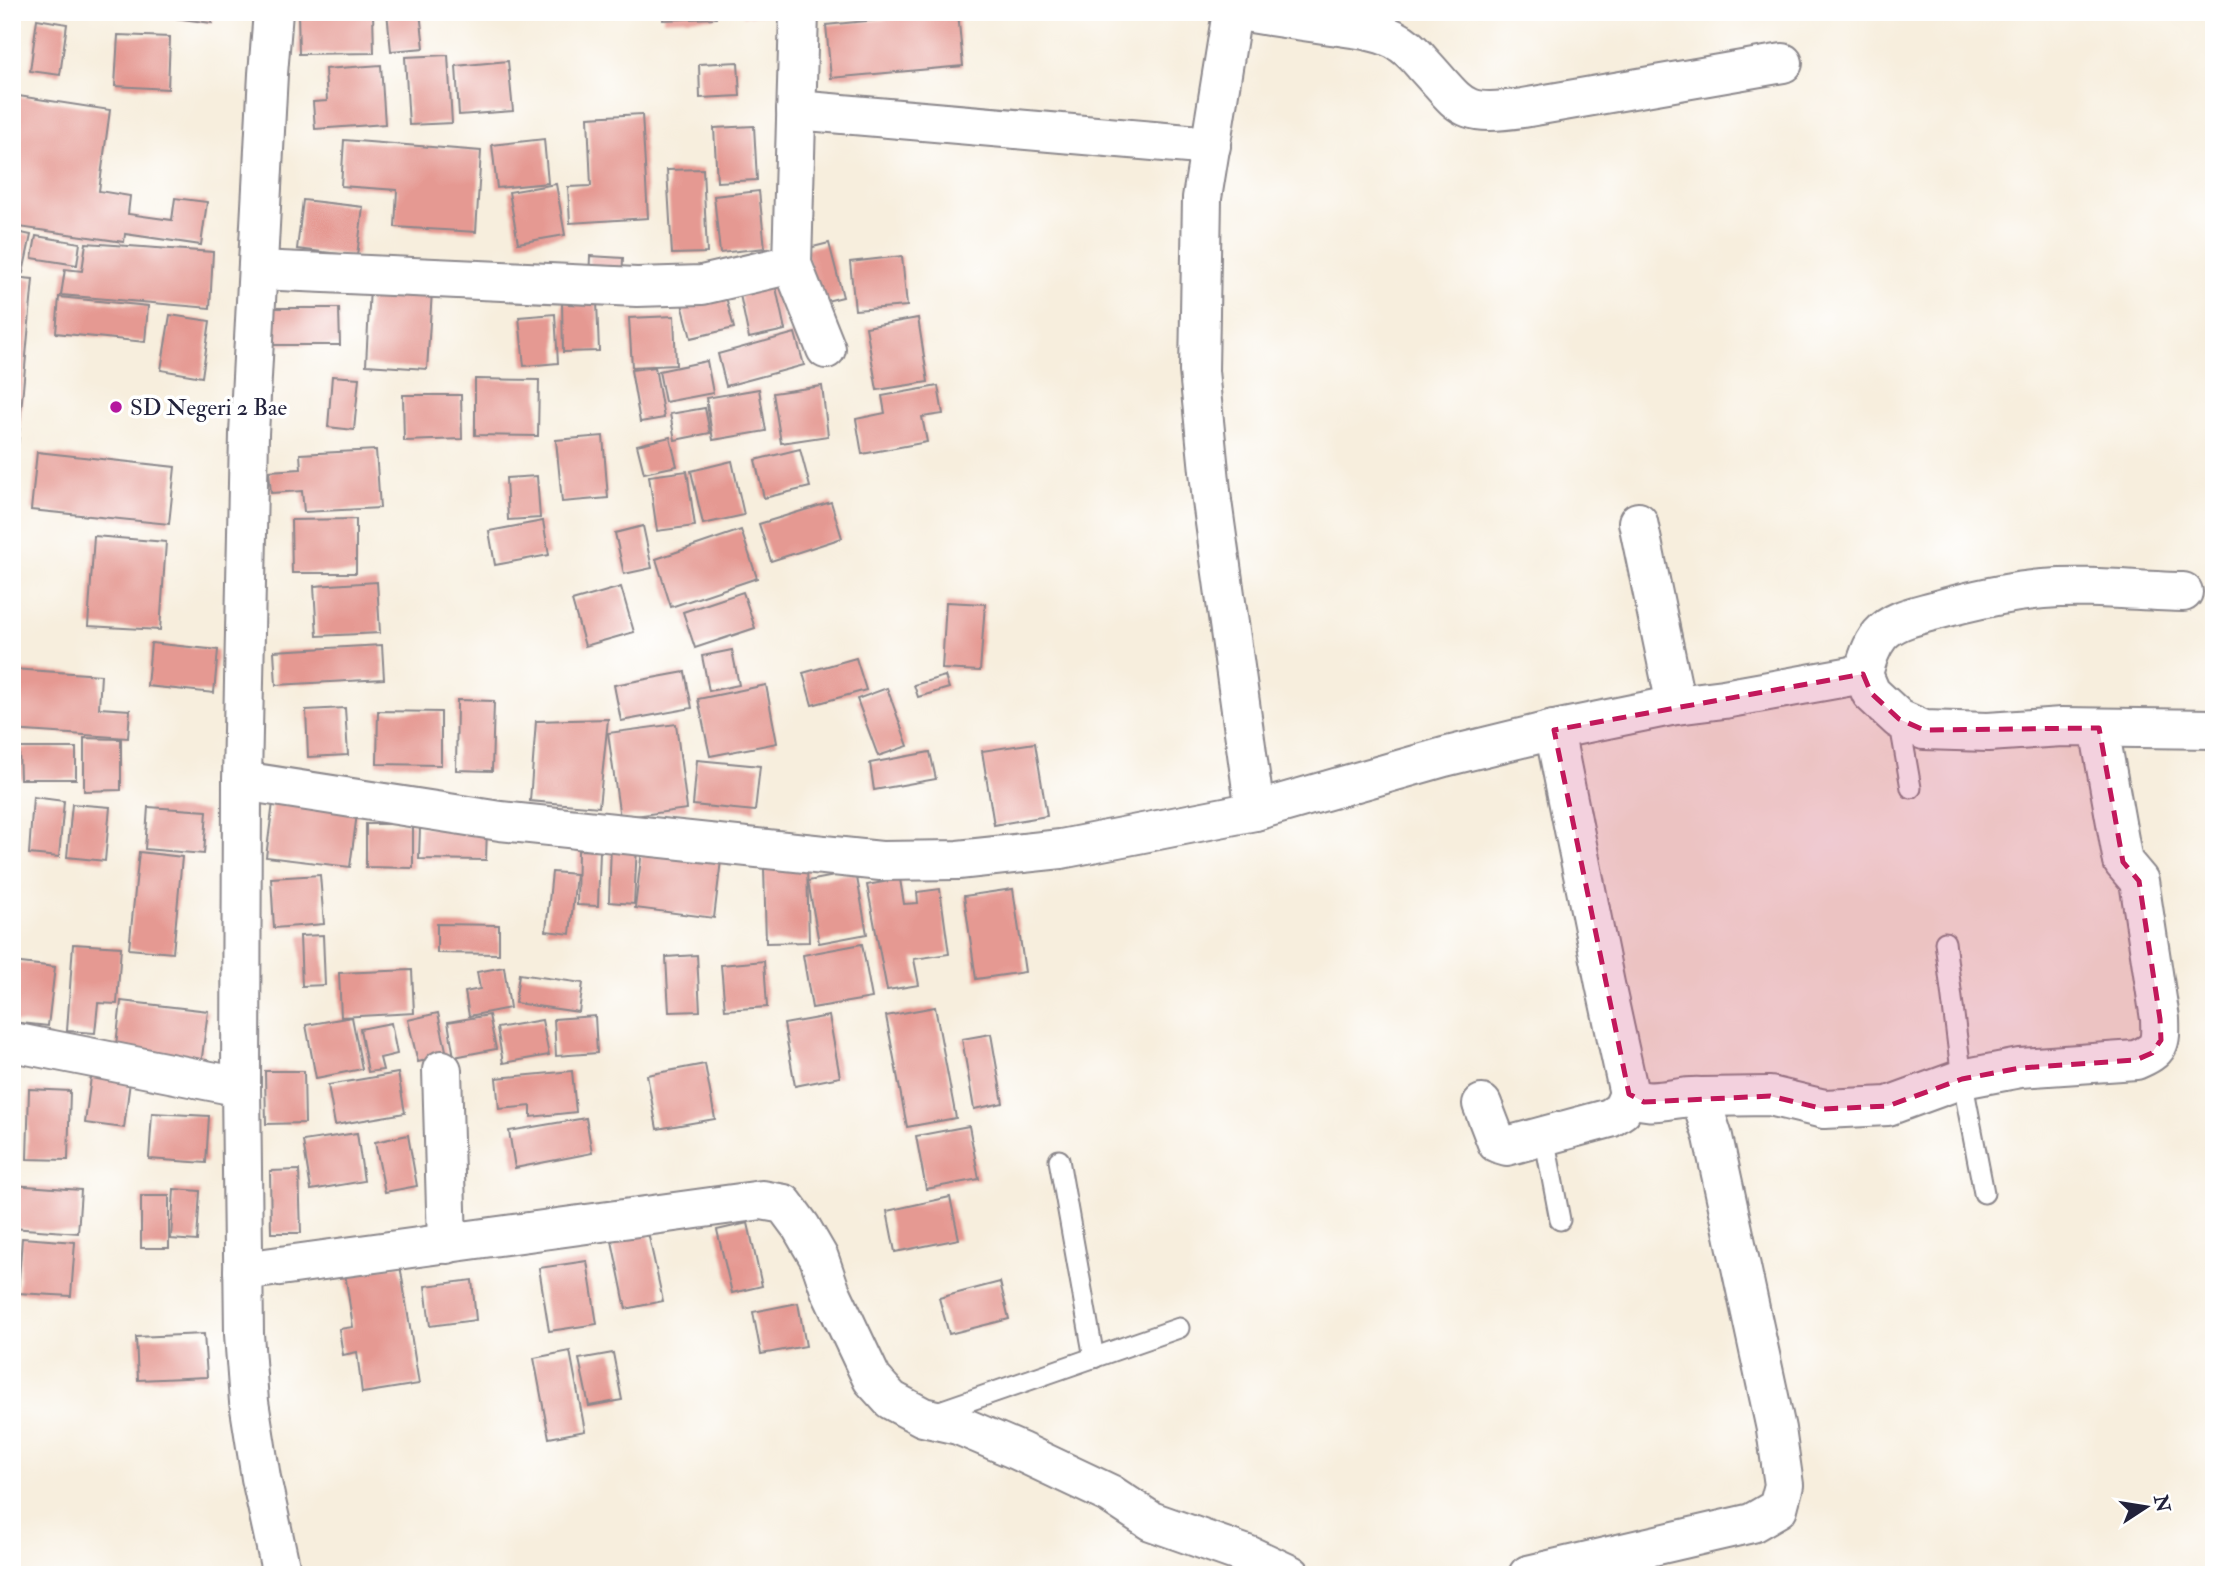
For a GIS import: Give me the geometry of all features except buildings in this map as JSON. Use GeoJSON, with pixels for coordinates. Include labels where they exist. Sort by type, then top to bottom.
{"type":"FeatureCollection","features":[{"type":"Feature","properties":{"kind":"street"},"geometry":{"type":"LineString","coordinates":[[273,12],[249,434],[242,781],[241,1087],[244,1334],[249,1402],[261,1478],[282,1575]]}},
{"type":"Feature","properties":{"kind":"street"},"geometry":{"type":"LineString","coordinates":[[799,12],[792,264],[826,349]]}},
{"type":"Feature","properties":{"kind":"street"},"geometry":{"type":"LineString","coordinates":[[1232,12],[1202,198],[1199,371],[1212,501],[1255,811]]}},
{"type":"Feature","properties":{"kind":"street"},"geometry":{"type":"LineString","coordinates":[[1245,12],[1352,28],[1396,40],[1416,55],[1452,97],[1470,109],[1479,111],[1523,108],[1783,63]]}},
{"type":"Feature","properties":{"kind":"street"},"geometry":{"type":"LineString","coordinates":[[796,110],[1211,146]]}},
{"type":"Feature","properties":{"kind":"street"},"geometry":{"type":"LineString","coordinates":[[258,270],[637,287],[702,285],[792,264]]}},
{"type":"Feature","properties":{"kind":"street"},"geometry":{"type":"LineString","coordinates":[[1638,522],[1676,705]]}},
{"type":"Feature","properties":{"kind":"street"},"geometry":{"type":"LineString","coordinates":[[2183,592],[2042,589],[1995,596],[1940,609],[1901,620],[1881,634],[1869,652],[1863,674],[1871,694],[1899,719],[1924,730],[1988,732],[2062,727],[2214,729]]}},
{"type":"Feature","properties":{"kind":"street"},"geometry":{"type":"LineString","coordinates":[[242,781],[500,821],[881,861],[958,860],[1061,849],[1255,811],[1444,757],[1554,730],[1676,705],[1863,674]]}},
{"type":"Feature","properties":{"kind":"street"},"geometry":{"type":"LineString","coordinates":[[1554,730],[1629,1094],[1635,1100],[1644,1102],[1687,1096],[1770,1096],[1824,1109],[1888,1106],[1962,1079],[2020,1068],[2136,1060],[2152,1053],[2161,1040],[2160,1019],[2139,881],[2123,862],[2099,728]]}},
{"type":"Feature","properties":{"kind":"street"},"geometry":{"type":"LineString","coordinates":[[12,1042],[241,1087]]}},
{"type":"Feature","properties":{"kind":"street"},"geometry":{"type":"LineString","coordinates":[[442,1070],[447,1244]]}},
{"type":"Feature","properties":{"kind":"street"},"geometry":{"type":"LineString","coordinates":[[1482,1104],[1497,1143],[1507,1146],[1610,1118],[1622,1110],[1629,1094]]}},
{"type":"Feature","properties":{"kind":"street"},"geometry":{"type":"LineString","coordinates":[[1528,1575],[1732,1529],[1752,1523],[1778,1508],[1784,1485],[1776,1429],[1713,1137],[1700,1097]]}},
{"type":"Feature","properties":{"kind":"street"},"geometry":{"type":"LineString","coordinates":[[243,1271],[762,1200],[784,1205],[820,1258],[830,1290],[872,1379],[891,1400],[923,1417],[958,1425],[1019,1451],[1110,1494],[1151,1521],[1250,1556],[1291,1575]]}},
{"type":"Feature","properties":{"kind":"lane"},"geometry":{"type":"LineString","coordinates":[[1899,719],[1910,788]]}},
{"type":"Feature","properties":{"kind":"lane"},"geometry":{"type":"LineString","coordinates":[[1945,942],[1962,1079],[1984,1193]]}},
{"type":"Feature","properties":{"kind":"lane"},"geometry":{"type":"LineString","coordinates":[[1544,1136],[1560,1220]]}},
{"type":"Feature","properties":{"kind":"lane"},"geometry":{"type":"LineString","coordinates":[[1059,1160],[1094,1358]]}},
{"type":"Feature","properties":{"kind":"lane"},"geometry":{"type":"LineString","coordinates":[[923,1417],[1179,1328]]}},
{"type":"Feature","properties":{"kind":"highlighted area"},"geometry":{"type":"Polygon","coordinates":[[[1863,674],[1871,693],[1899,719],[1924,730],[2099,728],[2123,862],[2139,881],[2160,1019],[2161,1040],[2152,1053],[2136,1060],[2020,1068],[1962,1079],[1888,1106],[1824,1109],[1770,1096],[1644,1102],[1629,1094],[1554,730],[1863,674]]]}},
{"type":"Feature","properties":{"kind":"place","name":"SD Negeri 2 Bae"},"geometry":{"type":"Point","coordinates":[116,407]}}]}
